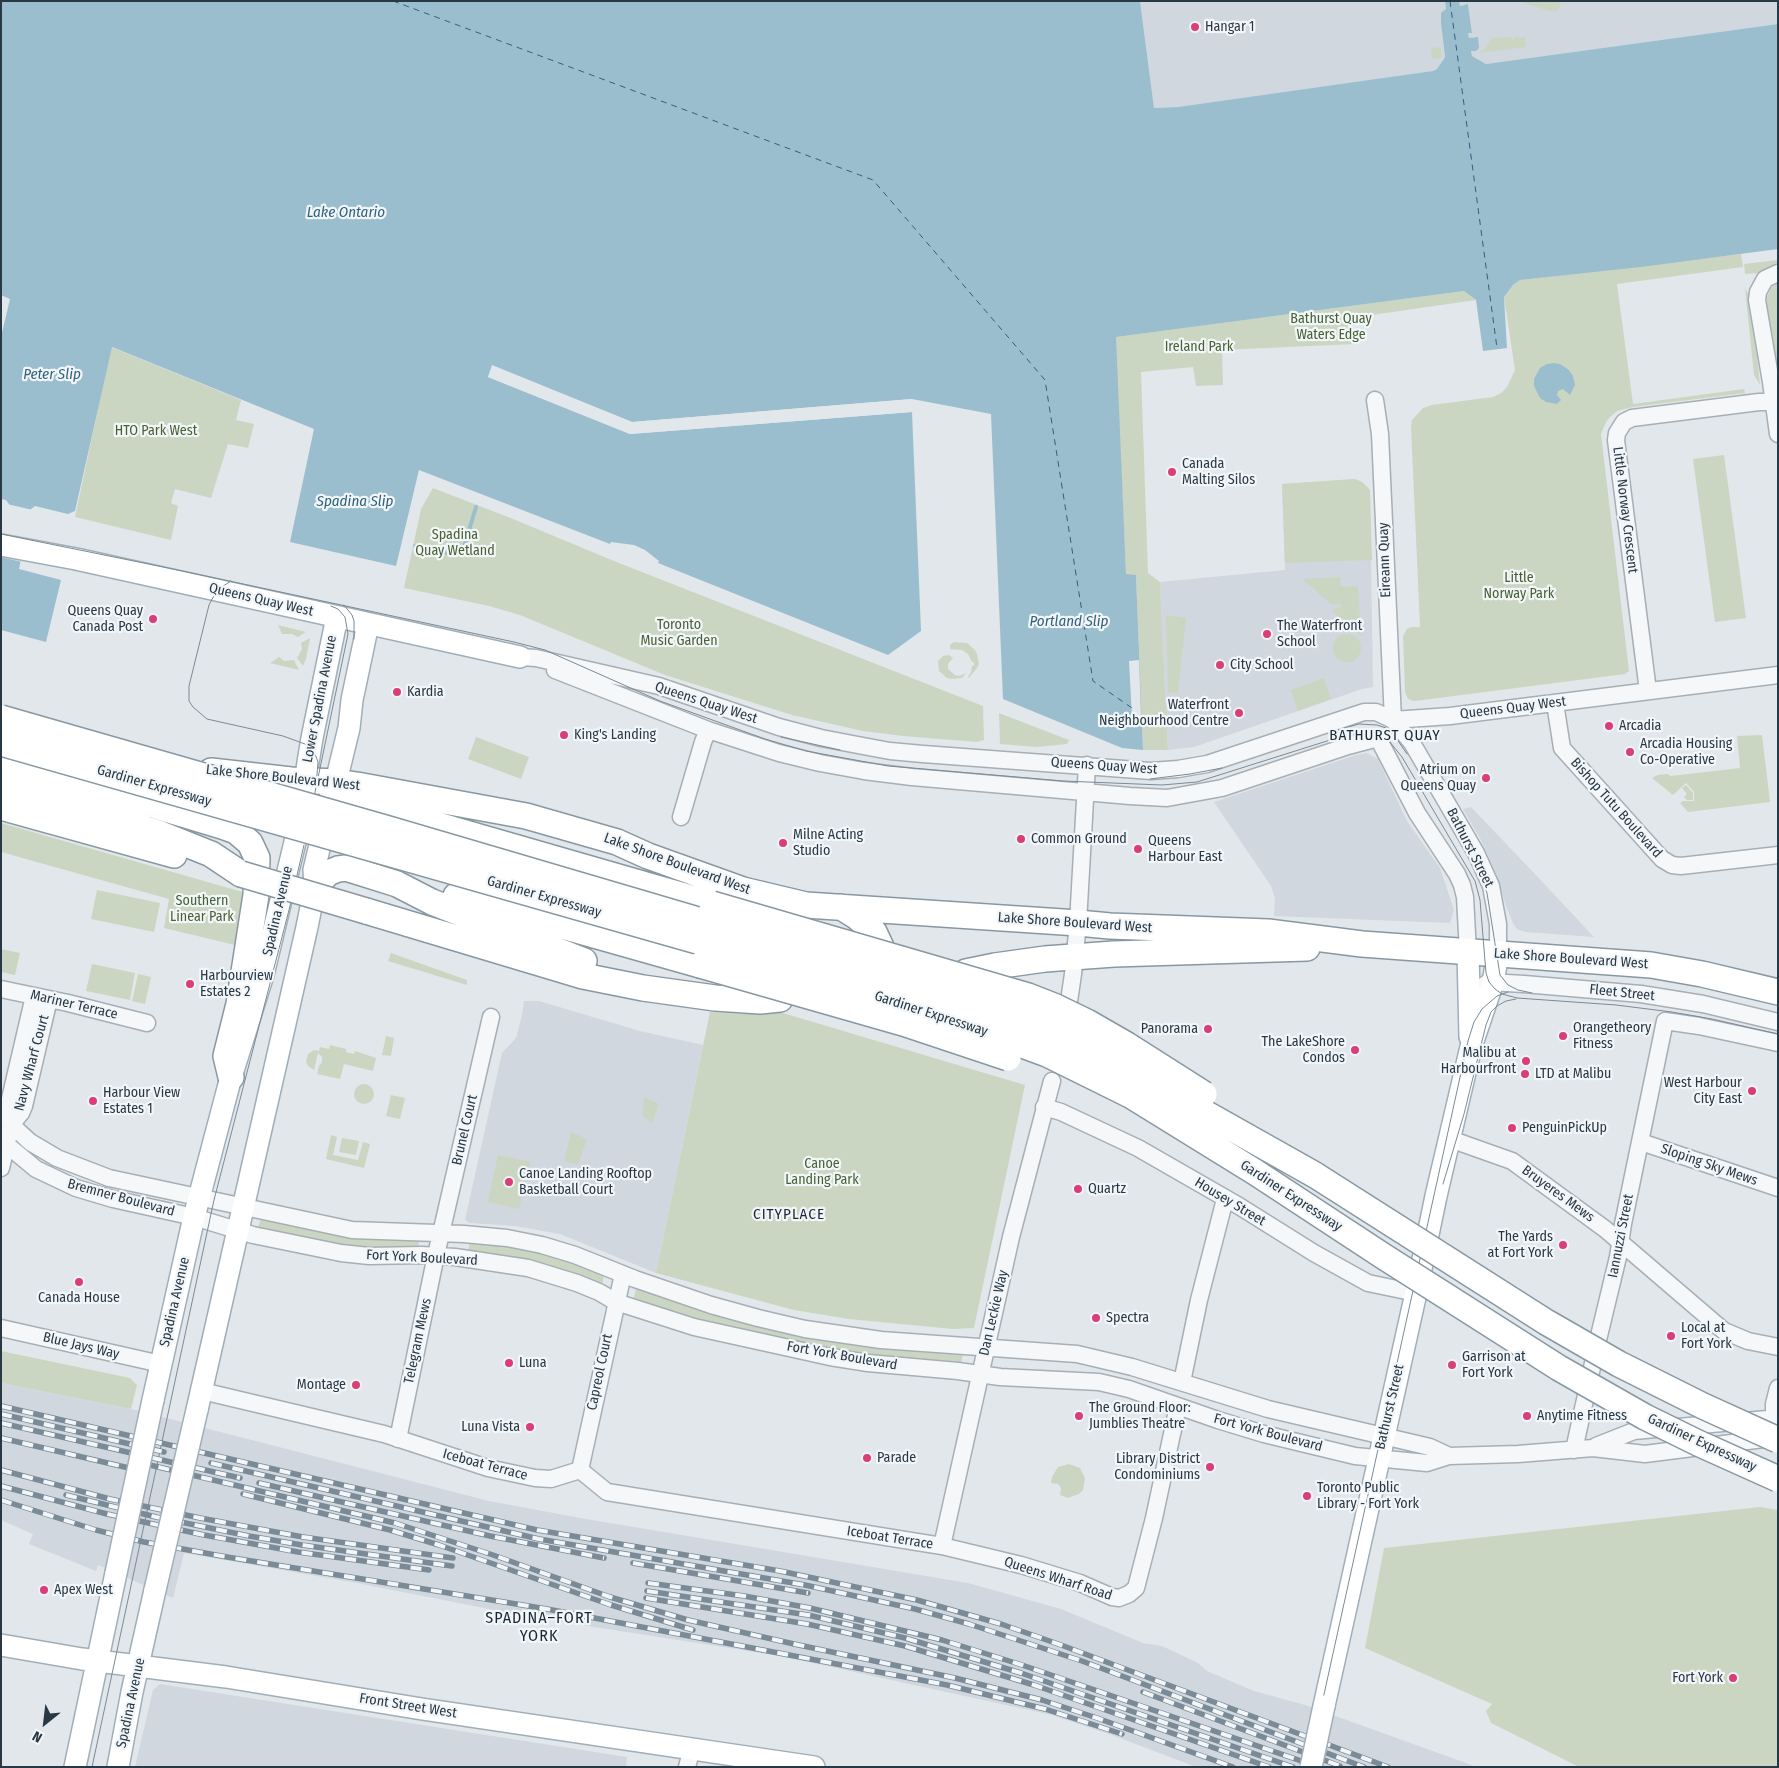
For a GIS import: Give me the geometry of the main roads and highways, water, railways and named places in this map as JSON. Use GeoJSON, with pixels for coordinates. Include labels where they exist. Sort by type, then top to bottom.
{"type":"FeatureCollection","features":[{"type":"Feature","properties":{"kind":"highway","name":"Gardiner Expressway"},"geometry":{"type":"LineString","coordinates":[[1,718],[458,849],[963,998],[1016,1016],[1059,1034],[1156,1085],[1315,1176],[1554,1327],[1627,1368],[1703,1406],[1777,1428]]}},
{"type":"Feature","properties":{"kind":"highway","name":"Lake Shore Boulevard West"},"geometry":{"type":"LineString","coordinates":[[1,727],[111,758],[333,792],[395,791],[526,816],[617,842],[648,856],[743,890],[806,904],[840,907],[1077,940],[1114,954],[1274,950],[1362,944]]}},
{"type":"Feature","properties":{"kind":"highway","name":"Gardiner Expressway"},"geometry":{"type":"LineString","coordinates":[[1,742],[757,958],[952,1019],[1047,1054],[1132,1096],[1255,1172],[1382,1256],[1559,1368],[1645,1417],[1778,1479]]}},
{"type":"Feature","properties":{"kind":"highway"},"geometry":{"type":"LineString","coordinates":[[1,767],[156,806],[222,826],[236,831],[253,848],[257,858],[256,895],[239,1004],[226,1056],[231,1077]]}},
{"type":"Feature","properties":{"kind":"highway"},"geometry":{"type":"LineString","coordinates":[[1,784],[161,834],[211,854],[241,874]]}},
{"type":"Feature","properties":{"kind":"highway"},"geometry":{"type":"LineString","coordinates":[[333,792],[396,813],[1028,996],[1056,1007],[1111,1036],[1170,1072],[1209,1098],[1315,1176]]}},
{"type":"Feature","properties":{"kind":"highway"},"geometry":{"type":"LineString","coordinates":[[1,807],[241,874],[583,976],[643,988],[715,998],[760,1000],[780,998]]}},
{"type":"Feature","properties":{"kind":"highway"},"geometry":{"type":"LineString","coordinates":[[315,887],[328,873],[346,868],[397,884],[439,890],[903,1024],[992,1052],[1047,1073],[1255,1172]]}},
{"type":"Feature","properties":{"kind":"highway"},"geometry":{"type":"LineString","coordinates":[[397,884],[432,902],[596,966],[643,988]]}},
{"type":"Feature","properties":{"kind":"highway"},"geometry":{"type":"LineString","coordinates":[[840,907],[857,917],[874,932],[880,946]]}},
{"type":"Feature","properties":{"kind":"highway","name":"Lake Shore Boulevard West"},"geometry":{"type":"LineString","coordinates":[[966,972],[1045,959],[1077,940],[1110,926],[1268,932],[1362,944],[1651,965],[1702,974],[1778,992]]}},
{"type":"Feature","properties":{"kind":"main road","name":"Queens Quay West"},"geometry":{"type":"LineString","coordinates":[[1,545],[217,590],[520,657]]}},
{"type":"Feature","properties":{"kind":"main road","name":"Lower Spadina Avenue"},"geometry":{"type":"LineString","coordinates":[[304,787],[311,740],[337,617]]}},
{"type":"Feature","properties":{"kind":"main road"},"geometry":{"type":"LineString","coordinates":[[333,792],[350,728],[352,700],[368,624]]}},
{"type":"Feature","properties":{"kind":"main road","name":"Spadina Avenue"},"geometry":{"type":"LineString","coordinates":[[75,1767],[153,1400],[194,1218],[231,1077],[263,975],[295,842]]}},
{"type":"Feature","properties":{"kind":"main road","name":"Spadina Avenue"},"geometry":{"type":"LineString","coordinates":[[118,1767],[155,1590],[239,1230],[315,887],[314,870],[318,849]]}},
{"type":"Feature","properties":{"kind":"main road","name":"Bathurst Street"},"geometry":{"type":"LineString","coordinates":[[1468,952],[1471,1047]]}},
{"type":"Feature","properties":{"kind":"main road","name":"Bathurst Street"},"geometry":{"type":"LineString","coordinates":[[1311,1767],[1436,1196],[1471,1047],[1493,982],[1498,954]]}},
{"type":"Feature","properties":{"kind":"main road","name":"Front Street West"},"geometry":{"type":"LineString","coordinates":[[1,1645],[98,1661],[226,1677],[422,1709],[690,1757],[814,1767]]}},
{"type":"Feature","properties":{"kind":"water","name":"Lake Ontario"},"geometry":{"type":"Polygon","coordinates":[[[1,1],[1140,1],[1154,108],[1178,107],[1433,71],[1437,69],[1445,57],[1441,13],[1446,9],[1445,1],[1459,1],[1460,6],[1468,4],[1472,33],[1468,33],[1469,38],[1478,37],[1479,48],[1476,51],[1471,51],[1472,56],[1486,64],[1778,24],[1778,249],[1641,267],[1520,280],[1513,285],[1504,297],[1507,348],[1483,351],[1476,300],[1464,291],[1116,337],[1126,574],[1136,575],[1143,750],[1122,748],[1003,699],[991,414],[912,399],[632,422],[493,366],[488,377],[630,434],[912,412],[921,631],[888,655],[658,563],[659,561],[645,550],[634,545],[611,542],[610,544],[419,470],[396,566],[290,542],[314,429],[112,347],[75,511],[68,514],[35,506],[31,509],[19,569],[61,580],[46,642],[1,630],[1,541],[9,504],[6,500],[1,499],[1,337],[10,299],[1,295],[1,1]]]}},
{"type":"Feature","properties":{"kind":"water"},"geometry":{"type":"Polygon","coordinates":[[[1554,363],[1560,364],[1569,370],[1575,385],[1570,395],[1563,389],[1558,391],[1557,395],[1561,400],[1557,404],[1546,402],[1540,398],[1534,386],[1534,379],[1540,368],[1554,363]]]}},
{"type":"Feature","properties":{"kind":"waterway"},"geometry":{"type":"LineString","coordinates":[[415,546],[448,553],[464,547],[476,507]]}},
{"type":"Feature","properties":{"kind":"tram line"},"geometry":{"type":"LineString","coordinates":[[1,534],[173,569],[545,650],[660,701],[765,739],[806,751],[888,766],[1063,781],[1162,785],[1197,782],[1346,735],[1363,732],[1374,734],[1389,741],[1402,757],[1475,881],[1480,900],[1486,973],[1489,982],[1495,989],[1502,994],[1517,998],[1616,1005],[1672,1012],[1778,1034]]}},
{"type":"Feature","properties":{"kind":"tram line"},"geometry":{"type":"LineString","coordinates":[[231,581],[217,590],[209,605],[189,686],[189,701],[207,719],[283,736],[305,744],[315,754],[318,762],[316,787]]}},
{"type":"Feature","properties":{"kind":"tram line"},"geometry":{"type":"LineString","coordinates":[[344,605],[354,621],[354,639]]}},
{"type":"Feature","properties":{"kind":"tram line"},"geometry":{"type":"LineString","coordinates":[[314,797],[348,634],[345,617],[338,609],[331,606]]}},
{"type":"Feature","properties":{"kind":"tram line"},"geometry":{"type":"LineString","coordinates":[[1331,732],[1359,724],[1377,725],[1386,728],[1394,735],[1407,754]]}},
{"type":"Feature","properties":{"kind":"tram line"},"geometry":{"type":"LineString","coordinates":[[781,737],[840,750]]}},
{"type":"Feature","properties":{"kind":"tram line"},"geometry":{"type":"LineString","coordinates":[[1150,779],[1222,768]]}},
{"type":"Feature","properties":{"kind":"tram line"},"geometry":{"type":"LineString","coordinates":[[92,1767],[214,1200],[304,845]]}},
{"type":"Feature","properties":{"kind":"tram line"},"geometry":{"type":"LineString","coordinates":[[1479,874],[1487,893],[1500,975],[1508,985],[1518,990],[1532,993]]}},
{"type":"Feature","properties":{"kind":"tram line"},"geometry":{"type":"LineString","coordinates":[[1308,1767],[1468,1041],[1474,1022],[1482,1009],[1497,996],[1508,992]]}},
{"type":"Feature","properties":{"kind":"tram line"},"geometry":{"type":"LineString","coordinates":[[1443,1184],[1491,1012],[1506,1001],[1516,999]]}},
{"type":"Feature","properties":{"kind":"railway"},"geometry":{"type":"LineString","coordinates":[[1,1406],[537,1530],[780,1571],[917,1600],[1001,1624],[1061,1645],[1388,1767]]}},
{"type":"Feature","properties":{"kind":"railway"},"geometry":{"type":"LineString","coordinates":[[1,1414],[164,1452]]}},
{"type":"Feature","properties":{"kind":"railway"},"geometry":{"type":"LineString","coordinates":[[1,1423],[240,1478]]}},
{"type":"Feature","properties":{"kind":"railway"},"geometry":{"type":"LineString","coordinates":[[1,1438],[146,1472]]}},
{"type":"Feature","properties":{"kind":"railway"},"geometry":{"type":"LineString","coordinates":[[137,1462],[395,1523],[493,1555],[610,1597],[688,1620],[955,1678],[1042,1700],[1233,1767]]}},
{"type":"Feature","properties":{"kind":"railway"},"geometry":{"type":"LineString","coordinates":[[211,1463],[539,1539],[805,1585],[915,1609],[969,1624],[1082,1661],[1364,1767]]}},
{"type":"Feature","properties":{"kind":"railway"},"geometry":{"type":"LineString","coordinates":[[1,1470],[110,1499],[200,1518],[303,1537],[453,1558]]}},
{"type":"Feature","properties":{"kind":"railway"},"geometry":{"type":"LineString","coordinates":[[259,1483],[490,1536],[604,1558]]}},
{"type":"Feature","properties":{"kind":"railway"},"geometry":{"type":"LineString","coordinates":[[1,1486],[107,1514],[204,1535],[298,1552],[429,1570]]}},
{"type":"Feature","properties":{"kind":"railway"},"geometry":{"type":"LineString","coordinates":[[243,1494],[390,1530],[439,1545],[611,1605],[693,1630]]}},
{"type":"Feature","properties":{"kind":"railway"},"geometry":{"type":"LineString","coordinates":[[66,1495],[156,1517],[249,1536],[452,1566]]}},
{"type":"Feature","properties":{"kind":"railway"},"geometry":{"type":"LineString","coordinates":[[1,1500],[96,1530],[144,1542],[547,1609],[947,1685],[1045,1709],[1122,1734]]}},
{"type":"Feature","properties":{"kind":"railway"},"geometry":{"type":"LineString","coordinates":[[633,1563],[808,1593]]}},
{"type":"Feature","properties":{"kind":"railway"},"geometry":{"type":"LineString","coordinates":[[648,1583],[744,1596],[810,1608],[942,1640],[1022,1665],[1319,1767]]}},
{"type":"Feature","properties":{"kind":"railway"},"geometry":{"type":"LineString","coordinates":[[647,1591],[808,1615],[905,1638],[1021,1673],[1293,1767]]}},
{"type":"Feature","properties":{"kind":"railway"},"geometry":{"type":"LineString","coordinates":[[646,1598],[807,1624],[905,1646],[1034,1685],[1269,1767]]}},
{"type":"Feature","properties":{"kind":"railway"},"geometry":{"type":"LineString","coordinates":[[1143,1692],[1340,1766]]}},
{"type":"Feature","properties":{"kind":"place","name":"Hangar 1"},"geometry":{"type":"Point","coordinates":[1195,27]}},
{"type":"Feature","properties":{"kind":"place","name":"Canada Malting Silos"},"geometry":{"type":"Point","coordinates":[1172,472]}},
{"type":"Feature","properties":{"kind":"place","name":"Queens Quay Canada Post"},"geometry":{"type":"Point","coordinates":[153,619]}},
{"type":"Feature","properties":{"kind":"place","name":"The Waterfront School"},"geometry":{"type":"Point","coordinates":[1267,634]}},
{"type":"Feature","properties":{"kind":"place","name":"City School"},"geometry":{"type":"Point","coordinates":[1220,665]}},
{"type":"Feature","properties":{"kind":"place","name":"Kardia"},"geometry":{"type":"Point","coordinates":[397,692]}},
{"type":"Feature","properties":{"kind":"place","name":"Waterfront Neighbourhood Centre"},"geometry":{"type":"Point","coordinates":[1239,713]}},
{"type":"Feature","properties":{"kind":"place","name":"Arcadia"},"geometry":{"type":"Point","coordinates":[1609,726]}},
{"type":"Feature","properties":{"kind":"place","name":"King's Landing"},"geometry":{"type":"Point","coordinates":[564,735]}},
{"type":"Feature","properties":{"kind":"place","name":"Arcadia Housing Co-Operative"},"geometry":{"type":"Point","coordinates":[1630,752]}},
{"type":"Feature","properties":{"kind":"place","name":"Atrium on Queens Quay"},"geometry":{"type":"Point","coordinates":[1486,778]}},
{"type":"Feature","properties":{"kind":"place","name":"Common Ground"},"geometry":{"type":"Point","coordinates":[1021,839]}},
{"type":"Feature","properties":{"kind":"place","name":"Milne Acting Studio"},"geometry":{"type":"Point","coordinates":[783,843]}},
{"type":"Feature","properties":{"kind":"place","name":"Queens Harbour East"},"geometry":{"type":"Point","coordinates":[1138,849]}},
{"type":"Feature","properties":{"kind":"place","name":"Harbourview Estates 2"},"geometry":{"type":"Point","coordinates":[190,984]}},
{"type":"Feature","properties":{"kind":"place","name":"Panorama"},"geometry":{"type":"Point","coordinates":[1208,1029]}},
{"type":"Feature","properties":{"kind":"place","name":"Orangetheory Fitness"},"geometry":{"type":"Point","coordinates":[1563,1036]}},
{"type":"Feature","properties":{"kind":"place","name":"The LakeShore Condos"},"geometry":{"type":"Point","coordinates":[1355,1050]}},
{"type":"Feature","properties":{"kind":"place","name":"Malibu at Harbourfront"},"geometry":{"type":"Point","coordinates":[1526,1061]}},
{"type":"Feature","properties":{"kind":"place","name":"LTD at Malibu"},"geometry":{"type":"Point","coordinates":[1525,1074]}},
{"type":"Feature","properties":{"kind":"place","name":"West Harbour City East"},"geometry":{"type":"Point","coordinates":[1752,1091]}},
{"type":"Feature","properties":{"kind":"place","name":"Harbour View Estates 1"},"geometry":{"type":"Point","coordinates":[93,1101]}},
{"type":"Feature","properties":{"kind":"place","name":"PenguinPickUp"},"geometry":{"type":"Point","coordinates":[1512,1128]}},
{"type":"Feature","properties":{"kind":"place","name":"Canoe Landing Rooftop Basketball Court"},"geometry":{"type":"Point","coordinates":[509,1182]}},
{"type":"Feature","properties":{"kind":"place","name":"Quartz"},"geometry":{"type":"Point","coordinates":[1078,1189]}},
{"type":"Feature","properties":{"kind":"place","name":"The Yards at Fort York"},"geometry":{"type":"Point","coordinates":[1563,1245]}},
{"type":"Feature","properties":{"kind":"place","name":"Canada House"},"geometry":{"type":"Point","coordinates":[79,1282]}},
{"type":"Feature","properties":{"kind":"place","name":"Spectra"},"geometry":{"type":"Point","coordinates":[1096,1318]}},
{"type":"Feature","properties":{"kind":"place","name":"Local at Fort York"},"geometry":{"type":"Point","coordinates":[1671,1336]}},
{"type":"Feature","properties":{"kind":"place","name":"Luna"},"geometry":{"type":"Point","coordinates":[509,1363]}},
{"type":"Feature","properties":{"kind":"place","name":"Garrison at Fort York"},"geometry":{"type":"Point","coordinates":[1452,1365]}},
{"type":"Feature","properties":{"kind":"place","name":"Montage"},"geometry":{"type":"Point","coordinates":[356,1385]}},
{"type":"Feature","properties":{"kind":"place","name":"The Ground Floor: Jumblies Theatre"},"geometry":{"type":"Point","coordinates":[1079,1416]}},
{"type":"Feature","properties":{"kind":"place","name":"Anytime Fitness"},"geometry":{"type":"Point","coordinates":[1527,1416]}},
{"type":"Feature","properties":{"kind":"place","name":"Luna Vista"},"geometry":{"type":"Point","coordinates":[530,1427]}},
{"type":"Feature","properties":{"kind":"place","name":"Parade"},"geometry":{"type":"Point","coordinates":[867,1458]}},
{"type":"Feature","properties":{"kind":"place","name":"Library District Condominiums"},"geometry":{"type":"Point","coordinates":[1210,1467]}},
{"type":"Feature","properties":{"kind":"place","name":"Toronto Public Library - Fort York"},"geometry":{"type":"Point","coordinates":[1307,1496]}},
{"type":"Feature","properties":{"kind":"place","name":"Apex West"},"geometry":{"type":"Point","coordinates":[44,1590]}},
{"type":"Feature","properties":{"kind":"place","name":"Fort York"},"geometry":{"type":"Point","coordinates":[1733,1678]}},
{"type":"Feature","properties":{"kind":"district","name":"BATHURST QUAY"},"geometry":{"type":"Point","coordinates":[1385,736]}},
{"type":"Feature","properties":{"kind":"district","name":"CITYPLACE"},"geometry":{"type":"Point","coordinates":[789,1215]}},
{"type":"Feature","properties":{"kind":"district","name":"SPADINA–FORT YORK"},"geometry":{"type":"Point","coordinates":[539,1628]}},
{"type":"Feature","properties":{"kind":"park label","name":"Bathurst Quay Waters Edge"},"geometry":{"type":"Point","coordinates":[1331,328]}},
{"type":"Feature","properties":{"kind":"park label","name":"Ireland Park"},"geometry":{"type":"Point","coordinates":[1199,347]}},
{"type":"Feature","properties":{"kind":"park label","name":"HTO Park West"},"geometry":{"type":"Point","coordinates":[156,431]}},
{"type":"Feature","properties":{"kind":"park label","name":"Spadina Quay Wetland"},"geometry":{"type":"Point","coordinates":[455,544]}},
{"type":"Feature","properties":{"kind":"park label","name":"Little Norway Park"},"geometry":{"type":"Point","coordinates":[1519,586]}},
{"type":"Feature","properties":{"kind":"park label","name":"Toronto Music Garden"},"geometry":{"type":"Point","coordinates":[679,634]}},
{"type":"Feature","properties":{"kind":"park label","name":"Southern Linear Park"},"geometry":{"type":"Point","coordinates":[202,910]}},
{"type":"Feature","properties":{"kind":"park label","name":"Canoe Landing Park"},"geometry":{"type":"Point","coordinates":[822,1172]}},
{"type":"Feature","properties":{"kind":"water label","name":"Peter Slip"},"geometry":{"type":"Point","coordinates":[52,375]}},
{"type":"Feature","properties":{"kind":"water label","name":"Spadina Slip"},"geometry":{"type":"Point","coordinates":[355,502]}},
{"type":"Feature","properties":{"kind":"water label","name":"Portland Slip"},"geometry":{"type":"Point","coordinates":[1069,622]}}]}
